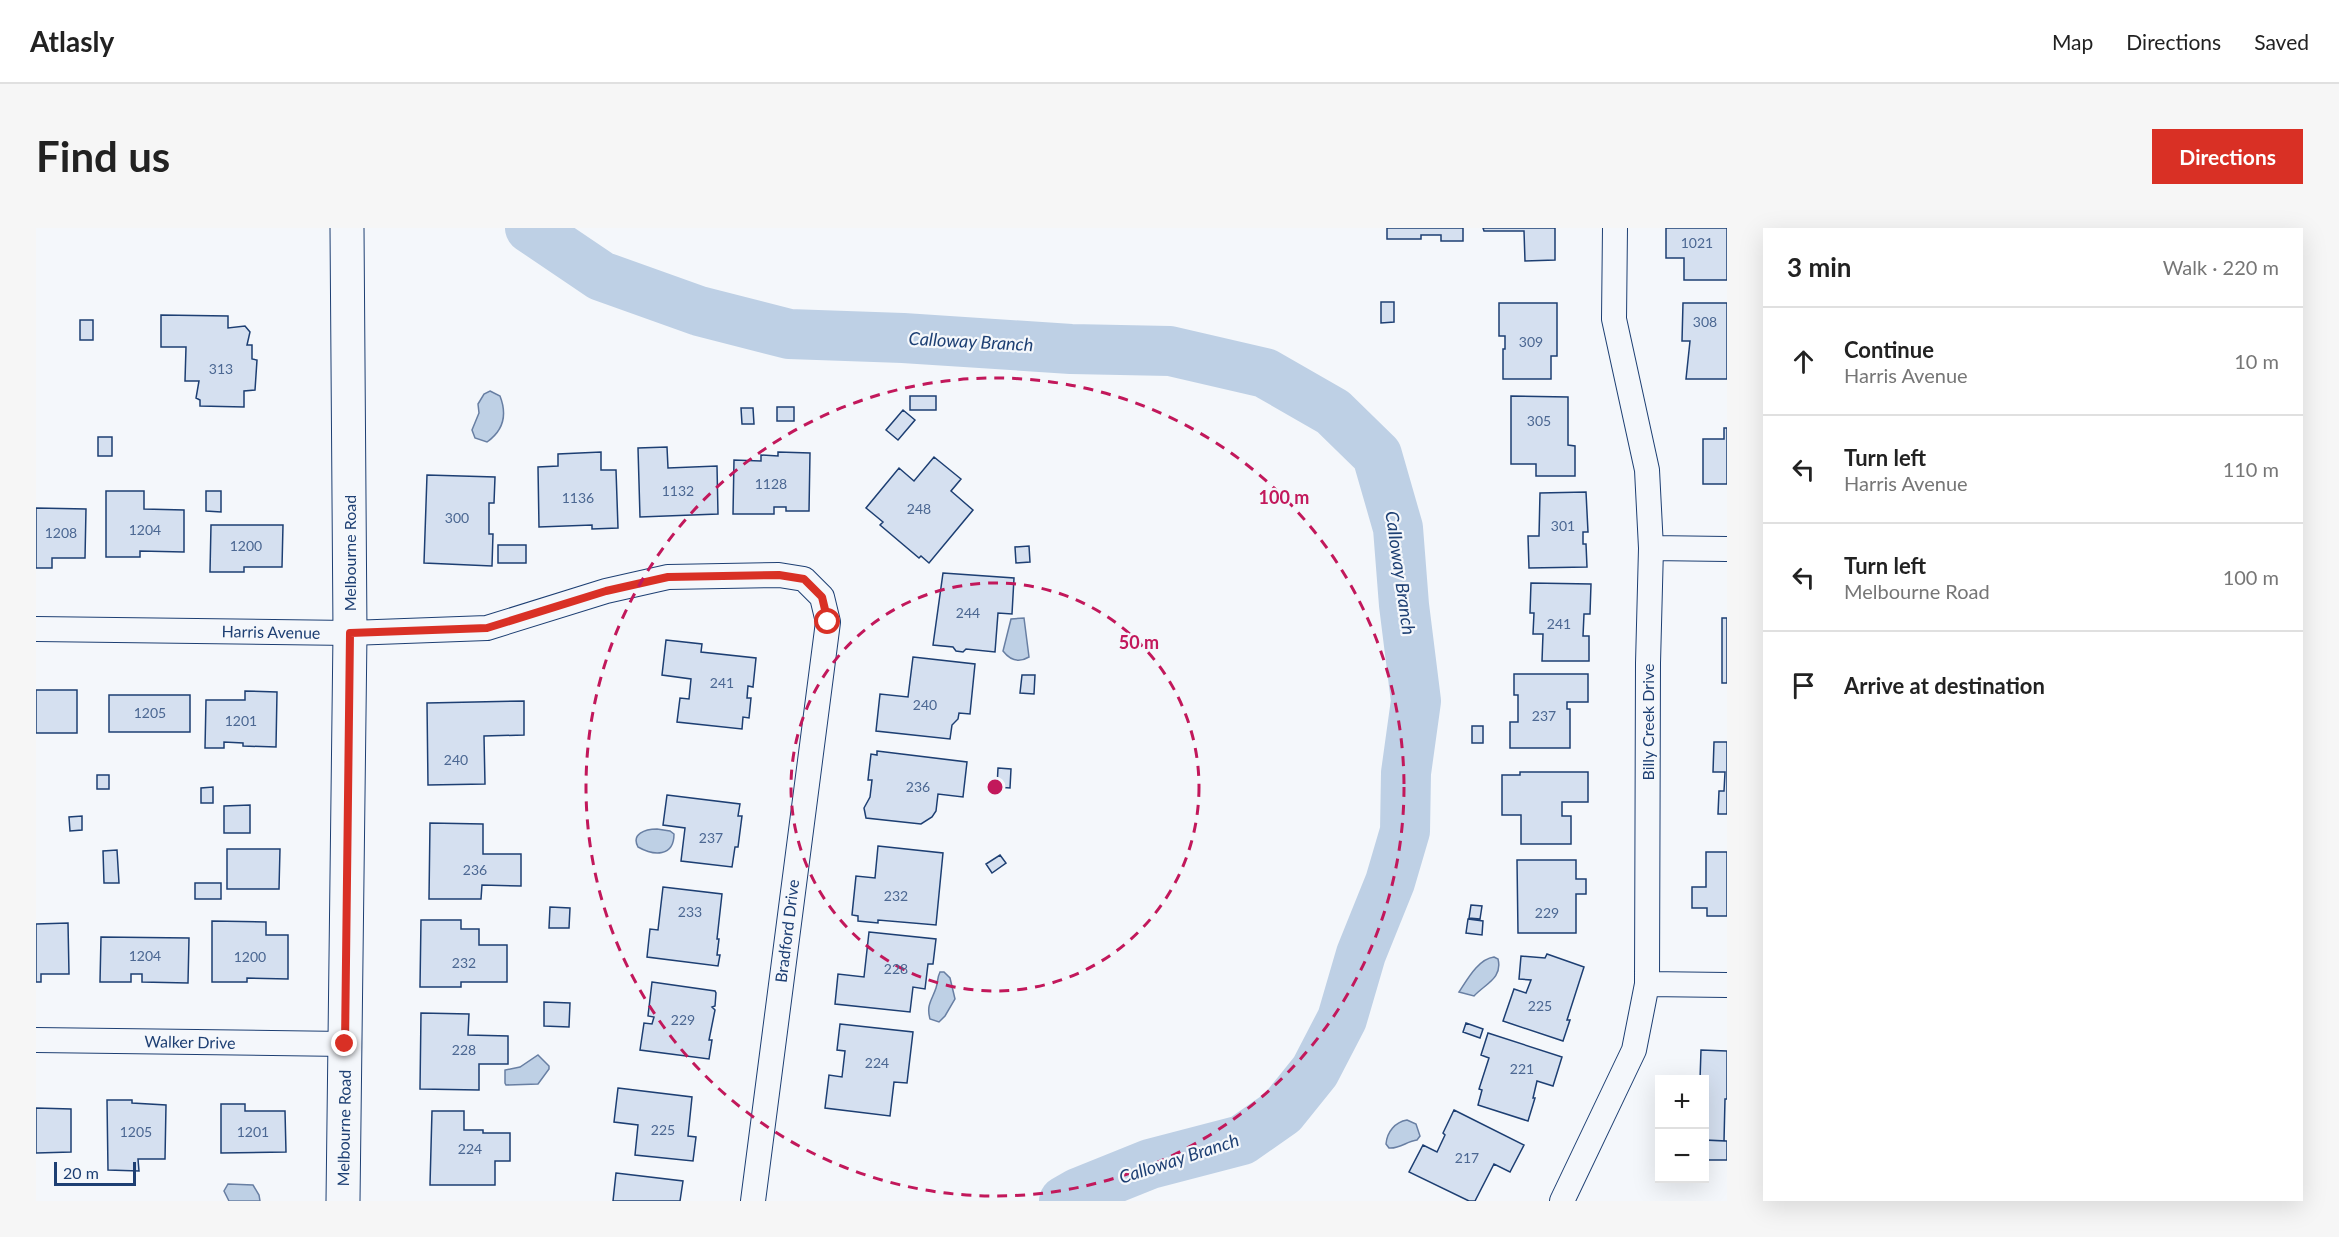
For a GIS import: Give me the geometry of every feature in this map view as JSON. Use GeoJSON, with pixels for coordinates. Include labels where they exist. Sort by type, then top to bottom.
{"type":"FeatureCollection","features":[{"type":"Feature","properties":{"kind":"street","name":"Billy Creek Drive"},"geometry":{"type":"LineString","coordinates":[[1562,1201],[1634,1050],[1647,984],[1648,663],[1651,548],[1647,470],[1614,319],[1615,228]]}},
{"type":"Feature","properties":{"kind":"street","name":"Melbourne Road"},"geometry":{"type":"LineString","coordinates":[[343,1201],[350,633],[347,230]]}},
{"type":"Feature","properties":{"kind":"street"},"geometry":{"type":"LineString","coordinates":[[1651,548],[1727,549]]}},
{"type":"Feature","properties":{"kind":"street","name":"Harris Avenue"},"geometry":{"type":"LineString","coordinates":[[36,629],[350,633],[487,628],[606,591],[668,577],[779,575],[804,579],[822,597],[828,622],[822,662]]}},
{"type":"Feature","properties":{"kind":"street","name":"Bradford Drive"},"geometry":{"type":"LineString","coordinates":[[753,1201],[822,662]]}},
{"type":"Feature","properties":{"kind":"street"},"geometry":{"type":"LineString","coordinates":[[1647,984],[1727,985]]}},
{"type":"Feature","properties":{"kind":"street","name":"Walker Drive"},"geometry":{"type":"LineString","coordinates":[[36,1041],[345,1044]]}},
{"type":"Feature","properties":{"kind":"water"},"geometry":{"type":"Polygon","coordinates":[[[490,391],[500,396],[503,415],[500,427],[487,442],[475,438],[472,430],[479,413],[478,404],[484,394],[490,391]]]}},
{"type":"Feature","properties":{"kind":"water"},"geometry":{"type":"Polygon","coordinates":[[[1024,618],[1029,657],[1015,660],[1003,651],[1011,619],[1024,618]]]}},
{"type":"Feature","properties":{"kind":"water"},"geometry":{"type":"Polygon","coordinates":[[[657,829],[674,834],[671,847],[667,851],[656,853],[638,847],[636,839],[640,833],[657,829]]]}},
{"type":"Feature","properties":{"kind":"water"},"geometry":{"type":"Polygon","coordinates":[[[1494,957],[1498,959],[1499,966],[1492,980],[1474,996],[1459,992],[1478,966],[1494,957]]]}},
{"type":"Feature","properties":{"kind":"water"},"geometry":{"type":"Polygon","coordinates":[[[940,972],[944,972],[950,978],[955,999],[939,1022],[930,1019],[929,1010],[940,972]]]}},
{"type":"Feature","properties":{"kind":"water"},"geometry":{"type":"Polygon","coordinates":[[[538,1055],[549,1066],[549,1069],[538,1084],[506,1085],[505,1070],[520,1067],[538,1055]]]}},
{"type":"Feature","properties":{"kind":"water"},"geometry":{"type":"Polygon","coordinates":[[[1407,1120],[1416,1124],[1420,1136],[1417,1140],[1389,1148],[1386,1144],[1390,1132],[1395,1125],[1407,1120]]]}},
{"type":"Feature","properties":{"kind":"water"},"geometry":{"type":"Polygon","coordinates":[[[228,1184],[253,1185],[260,1201],[229,1201],[224,1191],[228,1184]]]}},
{"type":"Feature","properties":{"kind":"building"},"geometry":{"type":"Polygon","coordinates":[[[1387,228],[1463,228],[1463,241],[1441,241],[1441,235],[1421,235],[1421,239],[1387,239],[1387,228]]]}},
{"type":"Feature","properties":{"kind":"building"},"geometry":{"type":"Polygon","coordinates":[[[1483,228],[1555,228],[1555,260],[1525,261],[1524,231],[1484,231],[1483,228]]]}},
{"type":"Feature","properties":{"kind":"building"},"geometry":{"type":"Polygon","coordinates":[[[1666,228],[1727,228],[1727,280],[1684,280],[1684,258],[1666,258],[1666,228]]]}},
{"type":"Feature","properties":{"kind":"building"},"geometry":{"type":"Polygon","coordinates":[[[1381,302],[1394,302],[1394,322],[1381,323],[1381,302]]]}},
{"type":"Feature","properties":{"kind":"building"},"geometry":{"type":"Polygon","coordinates":[[[1499,303],[1557,303],[1557,356],[1551,356],[1551,379],[1503,379],[1505,336],[1499,336],[1499,303]]]}},
{"type":"Feature","properties":{"kind":"building"},"geometry":{"type":"Polygon","coordinates":[[[1683,303],[1727,303],[1727,379],[1686,379],[1690,341],[1682,341],[1683,303]]]}},
{"type":"Feature","properties":{"kind":"building"},"geometry":{"type":"Polygon","coordinates":[[[161,315],[228,316],[228,328],[245,326],[250,332],[247,345],[252,345],[252,359],[257,360],[255,390],[244,391],[244,407],[200,406],[200,400],[196,398],[199,381],[185,381],[186,347],[161,347],[161,315]]]}},
{"type":"Feature","properties":{"kind":"building"},"geometry":{"type":"Polygon","coordinates":[[[80,320],[93,320],[93,340],[80,340],[80,320]]]}},
{"type":"Feature","properties":{"kind":"building"},"geometry":{"type":"Polygon","coordinates":[[[910,396],[936,396],[936,410],[910,410],[910,396]]]}},
{"type":"Feature","properties":{"kind":"building"},"geometry":{"type":"Polygon","coordinates":[[[1511,396],[1568,397],[1568,445],[1575,446],[1575,476],[1536,476],[1536,464],[1511,464],[1511,396]]]}},
{"type":"Feature","properties":{"kind":"building"},"geometry":{"type":"Polygon","coordinates":[[[777,407],[794,407],[794,421],[777,421],[777,407]]]}},
{"type":"Feature","properties":{"kind":"building"},"geometry":{"type":"Polygon","coordinates":[[[741,408],[753,408],[754,424],[742,424],[741,408]]]}},
{"type":"Feature","properties":{"kind":"building"},"geometry":{"type":"Polygon","coordinates":[[[903,410],[915,420],[898,440],[886,430],[903,410]]]}},
{"type":"Feature","properties":{"kind":"building"},"geometry":{"type":"Polygon","coordinates":[[[1724,428],[1727,428],[1727,484],[1703,484],[1703,439],[1724,439],[1724,428]]]}},
{"type":"Feature","properties":{"kind":"building"},"geometry":{"type":"Polygon","coordinates":[[[98,437],[112,437],[112,456],[98,456],[98,437]]]}},
{"type":"Feature","properties":{"kind":"building"},"geometry":{"type":"Polygon","coordinates":[[[667,447],[668,468],[717,466],[718,514],[640,517],[638,448],[667,447]]]}},
{"type":"Feature","properties":{"kind":"building"},"geometry":{"type":"Polygon","coordinates":[[[601,452],[601,470],[616,470],[618,528],[592,529],[592,525],[539,527],[538,467],[558,466],[558,454],[601,452]]]}},
{"type":"Feature","properties":{"kind":"building"},"geometry":{"type":"Polygon","coordinates":[[[778,452],[810,453],[809,511],[786,511],[786,507],[774,507],[774,514],[733,514],[734,460],[761,461],[761,455],[778,456],[778,452]]]}},
{"type":"Feature","properties":{"kind":"building"},"geometry":{"type":"Polygon","coordinates":[[[934,457],[961,479],[951,491],[973,510],[929,563],[921,556],[919,558],[880,525],[883,522],[866,508],[899,468],[914,481],[934,457]]]}},
{"type":"Feature","properties":{"kind":"building"},"geometry":{"type":"Polygon","coordinates":[[[427,475],[495,477],[494,503],[489,503],[489,534],[493,534],[492,566],[424,563],[427,475]]]}},
{"type":"Feature","properties":{"kind":"building"},"geometry":{"type":"Polygon","coordinates":[[[106,491],[144,491],[144,509],[184,510],[184,552],[140,551],[140,557],[106,557],[106,491]]]}},
{"type":"Feature","properties":{"kind":"building"},"geometry":{"type":"Polygon","coordinates":[[[206,491],[221,491],[221,512],[206,511],[206,491]]]}},
{"type":"Feature","properties":{"kind":"building"},"geometry":{"type":"Polygon","coordinates":[[[1586,492],[1588,532],[1583,532],[1583,544],[1586,544],[1587,567],[1529,568],[1528,536],[1539,536],[1540,493],[1586,492]]]}},
{"type":"Feature","properties":{"kind":"building"},"geometry":{"type":"Polygon","coordinates":[[[36,508],[86,509],[85,558],[52,558],[52,568],[36,568],[36,508]]]}},
{"type":"Feature","properties":{"kind":"building"},"geometry":{"type":"Polygon","coordinates":[[[211,525],[283,525],[282,567],[244,567],[244,572],[210,572],[211,525]]]}},
{"type":"Feature","properties":{"kind":"building"},"geometry":{"type":"Polygon","coordinates":[[[498,545],[526,545],[526,563],[498,563],[498,545]]]}},
{"type":"Feature","properties":{"kind":"building"},"geometry":{"type":"Polygon","coordinates":[[[1029,546],[1030,562],[1016,563],[1015,547],[1029,546]]]}},
{"type":"Feature","properties":{"kind":"building"},"geometry":{"type":"Polygon","coordinates":[[[943,573],[1014,578],[1012,614],[998,613],[995,652],[966,649],[963,652],[956,651],[953,647],[933,645],[943,573]]]}},
{"type":"Feature","properties":{"kind":"building"},"geometry":{"type":"Polygon","coordinates":[[[1531,583],[1591,584],[1590,614],[1584,614],[1583,636],[1589,636],[1589,661],[1542,661],[1543,634],[1533,634],[1534,613],[1530,613],[1531,583]]]}},
{"type":"Feature","properties":{"kind":"building"},"geometry":{"type":"Polygon","coordinates":[[[1722,618],[1727,618],[1727,683],[1722,683],[1722,618]]]}},
{"type":"Feature","properties":{"kind":"building"},"geometry":{"type":"Polygon","coordinates":[[[666,640],[702,644],[701,652],[756,658],[753,687],[748,686],[747,698],[751,698],[749,718],[743,717],[742,729],[677,722],[680,698],[689,699],[691,679],[662,675],[666,640]]]}},
{"type":"Feature","properties":{"kind":"building"},"geometry":{"type":"Polygon","coordinates":[[[913,657],[975,664],[970,714],[959,713],[958,719],[952,725],[950,739],[876,731],[880,694],[908,697],[913,657]]]}},
{"type":"Feature","properties":{"kind":"building"},"geometry":{"type":"Polygon","coordinates":[[[1514,674],[1588,674],[1588,702],[1567,702],[1567,709],[1570,709],[1570,748],[1510,748],[1510,722],[1518,722],[1518,695],[1514,695],[1514,674]]]}},
{"type":"Feature","properties":{"kind":"building"},"geometry":{"type":"Polygon","coordinates":[[[1022,675],[1035,675],[1034,694],[1020,693],[1022,675]]]}},
{"type":"Feature","properties":{"kind":"building"},"geometry":{"type":"Polygon","coordinates":[[[36,690],[77,690],[77,733],[36,733],[36,690]]]}},
{"type":"Feature","properties":{"kind":"building"},"geometry":{"type":"Polygon","coordinates":[[[245,691],[277,692],[276,747],[243,746],[243,743],[224,742],[224,748],[205,748],[206,700],[245,700],[245,691]]]}},
{"type":"Feature","properties":{"kind":"building"},"geometry":{"type":"Polygon","coordinates":[[[109,695],[190,695],[190,732],[109,732],[109,695]]]}},
{"type":"Feature","properties":{"kind":"building"},"geometry":{"type":"Polygon","coordinates":[[[524,701],[524,735],[484,736],[485,784],[428,785],[427,703],[524,701]]]}},
{"type":"Feature","properties":{"kind":"building"},"geometry":{"type":"Polygon","coordinates":[[[1472,726],[1483,726],[1483,743],[1472,743],[1472,726]]]}},
{"type":"Feature","properties":{"kind":"building"},"geometry":{"type":"Polygon","coordinates":[[[1714,742],[1727,742],[1727,814],[1718,814],[1719,791],[1724,791],[1725,772],[1713,772],[1714,742]]]}},
{"type":"Feature","properties":{"kind":"building"},"geometry":{"type":"Polygon","coordinates":[[[877,751],[967,762],[963,797],[938,794],[936,811],[932,817],[921,824],[866,818],[864,808],[870,797],[872,780],[868,780],[871,754],[877,755],[877,751]]]}},
{"type":"Feature","properties":{"kind":"building"},"geometry":{"type":"Polygon","coordinates":[[[998,768],[1011,769],[1010,788],[997,787],[998,768]]]}},
{"type":"Feature","properties":{"kind":"building"},"geometry":{"type":"Polygon","coordinates":[[[1520,772],[1588,772],[1588,802],[1562,802],[1562,816],[1571,816],[1571,844],[1521,844],[1521,815],[1502,815],[1502,775],[1520,775],[1520,772]]]}},
{"type":"Feature","properties":{"kind":"building"},"geometry":{"type":"Polygon","coordinates":[[[97,775],[109,775],[109,789],[97,789],[97,775]]]}},
{"type":"Feature","properties":{"kind":"building"},"geometry":{"type":"Polygon","coordinates":[[[213,787],[213,803],[201,803],[201,788],[213,787]]]}},
{"type":"Feature","properties":{"kind":"building"},"geometry":{"type":"Polygon","coordinates":[[[667,795],[740,804],[738,816],[742,816],[738,847],[735,847],[732,867],[681,861],[685,828],[663,825],[667,795]]]}},
{"type":"Feature","properties":{"kind":"building"},"geometry":{"type":"Polygon","coordinates":[[[250,805],[250,833],[224,833],[224,806],[250,805]]]}},
{"type":"Feature","properties":{"kind":"building"},"geometry":{"type":"Polygon","coordinates":[[[82,816],[82,830],[70,831],[69,817],[82,816]]]}},
{"type":"Feature","properties":{"kind":"building"},"geometry":{"type":"Polygon","coordinates":[[[430,823],[483,824],[483,854],[521,854],[521,886],[482,885],[481,899],[429,899],[430,823]]]}},
{"type":"Feature","properties":{"kind":"building"},"geometry":{"type":"Polygon","coordinates":[[[878,846],[943,853],[936,925],[878,920],[878,923],[858,921],[858,916],[852,915],[856,876],[875,878],[878,846]]]}},
{"type":"Feature","properties":{"kind":"building"},"geometry":{"type":"Polygon","coordinates":[[[227,849],[280,849],[279,889],[227,889],[227,849]]]}},
{"type":"Feature","properties":{"kind":"building"},"geometry":{"type":"Polygon","coordinates":[[[117,850],[119,883],[104,883],[103,851],[117,850]]]}},
{"type":"Feature","properties":{"kind":"building"},"geometry":{"type":"Polygon","coordinates":[[[1706,852],[1727,852],[1727,916],[1707,916],[1707,908],[1692,908],[1692,887],[1706,887],[1706,852]]]}},
{"type":"Feature","properties":{"kind":"building"},"geometry":{"type":"Polygon","coordinates":[[[1000,855],[1006,863],[992,873],[986,864],[1000,855]]]}},
{"type":"Feature","properties":{"kind":"building"},"geometry":{"type":"Polygon","coordinates":[[[1517,860],[1576,860],[1576,879],[1586,879],[1586,894],[1576,894],[1576,933],[1518,933],[1517,860]]]}},
{"type":"Feature","properties":{"kind":"building"},"geometry":{"type":"Polygon","coordinates":[[[195,883],[221,883],[221,899],[195,899],[195,883]]]}},
{"type":"Feature","properties":{"kind":"building"},"geometry":{"type":"Polygon","coordinates":[[[663,887],[722,894],[717,939],[719,939],[717,955],[720,955],[718,966],[647,957],[650,929],[658,930],[663,887]]]}},
{"type":"Feature","properties":{"kind":"building"},"geometry":{"type":"Polygon","coordinates":[[[1471,905],[1482,906],[1480,919],[1469,918],[1471,905]]]}},
{"type":"Feature","properties":{"kind":"building"},"geometry":{"type":"Polygon","coordinates":[[[550,907],[570,908],[569,928],[549,928],[550,907]]]}},
{"type":"Feature","properties":{"kind":"building"},"geometry":{"type":"Polygon","coordinates":[[[1468,919],[1483,921],[1482,935],[1466,933],[1468,919]]]}},
{"type":"Feature","properties":{"kind":"building"},"geometry":{"type":"Polygon","coordinates":[[[421,920],[461,920],[461,929],[479,929],[479,945],[507,945],[507,982],[461,982],[461,987],[420,987],[421,920]]]}},
{"type":"Feature","properties":{"kind":"building"},"geometry":{"type":"Polygon","coordinates":[[[212,921],[266,922],[266,935],[288,935],[288,979],[247,978],[247,982],[212,982],[212,921]]]}},
{"type":"Feature","properties":{"kind":"building"},"geometry":{"type":"Polygon","coordinates":[[[68,923],[69,974],[41,974],[41,982],[36,982],[36,924],[68,923]]]}},
{"type":"Feature","properties":{"kind":"building"},"geometry":{"type":"Polygon","coordinates":[[[869,932],[936,939],[933,964],[928,964],[925,989],[913,987],[910,1012],[835,1004],[838,974],[864,977],[869,932]]]}},
{"type":"Feature","properties":{"kind":"building"},"geometry":{"type":"Polygon","coordinates":[[[101,937],[189,938],[188,983],[142,982],[142,974],[131,974],[131,982],[100,982],[101,937]]]}},
{"type":"Feature","properties":{"kind":"building"},"geometry":{"type":"Polygon","coordinates":[[[1547,954],[1584,967],[1567,1020],[1570,1020],[1563,1041],[1503,1021],[1514,989],[1526,993],[1531,980],[1519,979],[1521,956],[1545,958],[1547,954]]]}},
{"type":"Feature","properties":{"kind":"building"},"geometry":{"type":"Polygon","coordinates":[[[652,982],[715,991],[709,1059],[640,1050],[644,1023],[652,1024],[654,1017],[648,1016],[652,982]]]}},
{"type":"Feature","properties":{"kind":"building"},"geometry":{"type":"Polygon","coordinates":[[[544,1002],[570,1003],[569,1027],[544,1026],[544,1002]]]}},
{"type":"Feature","properties":{"kind":"building"},"geometry":{"type":"Polygon","coordinates":[[[421,1013],[469,1014],[468,1035],[508,1036],[508,1064],[479,1064],[479,1090],[420,1089],[421,1013]]]}},
{"type":"Feature","properties":{"kind":"building"},"geometry":{"type":"Polygon","coordinates":[[[1466,1023],[1483,1029],[1480,1038],[1463,1032],[1466,1023]]]}},
{"type":"Feature","properties":{"kind":"building"},"geometry":{"type":"Polygon","coordinates":[[[840,1024],[913,1032],[907,1083],[894,1082],[890,1116],[825,1108],[829,1075],[842,1077],[845,1051],[837,1050],[840,1024]]]}},
{"type":"Feature","properties":{"kind":"building"},"geometry":{"type":"Polygon","coordinates":[[[1488,1033],[1562,1057],[1553,1086],[1537,1081],[1528,1121],[1478,1105],[1482,1090],[1479,1089],[1489,1058],[1481,1055],[1488,1033]]]}},
{"type":"Feature","properties":{"kind":"building"},"geometry":{"type":"Polygon","coordinates":[[[1701,1050],[1727,1051],[1724,1141],[1709,1140],[1709,1075],[1700,1075],[1701,1050]]]}},
{"type":"Feature","properties":{"kind":"building"},"geometry":{"type":"Polygon","coordinates":[[[618,1088],[692,1097],[688,1136],[696,1137],[693,1161],[635,1155],[638,1125],[614,1122],[618,1088]]]}},
{"type":"Feature","properties":{"kind":"building"},"geometry":{"type":"Polygon","coordinates":[[[107,1100],[132,1100],[132,1103],[166,1105],[165,1159],[138,1159],[139,1171],[108,1170],[107,1100]]]}},
{"type":"Feature","properties":{"kind":"building"},"geometry":{"type":"Polygon","coordinates":[[[221,1104],[245,1104],[245,1111],[285,1111],[286,1152],[221,1153],[221,1104]]]}},
{"type":"Feature","properties":{"kind":"building"},"geometry":{"type":"Polygon","coordinates":[[[36,1108],[71,1109],[71,1152],[36,1153],[36,1108]]]}},
{"type":"Feature","properties":{"kind":"building"},"geometry":{"type":"Polygon","coordinates":[[[1454,1110],[1524,1145],[1510,1172],[1494,1164],[1475,1201],[1469,1201],[1409,1172],[1423,1145],[1437,1152],[1454,1110]]]}},
{"type":"Feature","properties":{"kind":"building"},"geometry":{"type":"Polygon","coordinates":[[[432,1111],[464,1111],[464,1130],[510,1133],[510,1161],[495,1161],[495,1185],[430,1185],[432,1111]]]}},
{"type":"Feature","properties":{"kind":"building"},"geometry":{"type":"Polygon","coordinates":[[[1709,1140],[1727,1141],[1727,1160],[1709,1160],[1709,1140]]]}},
{"type":"Feature","properties":{"kind":"building"},"geometry":{"type":"Polygon","coordinates":[[[616,1173],[683,1181],[680,1201],[613,1201],[616,1173]]]}},
{"type":"Feature","properties":{"kind":"waterway","name":"Calloway Branch"},"geometry":{"type":"LineString","coordinates":[[530,228],[601,276],[699,311],[789,334],[903,338],[1071,349],[1170,351],[1265,373],[1333,412],[1377,455],[1398,528],[1404,605],[1416,701],[1406,773],[1405,831],[1390,882],[1361,954],[1342,1019],[1315,1071],[1282,1112],[1242,1140],[1150,1164],[1078,1193],[1064,1201]]}},
{"type":"Feature","properties":{"kind":"route"},"geometry":{"type":"LineString","coordinates":[[345,1044],[350,633],[487,628],[606,591],[668,577],[779,575],[804,579],[822,597],[828,622]]}}]}
